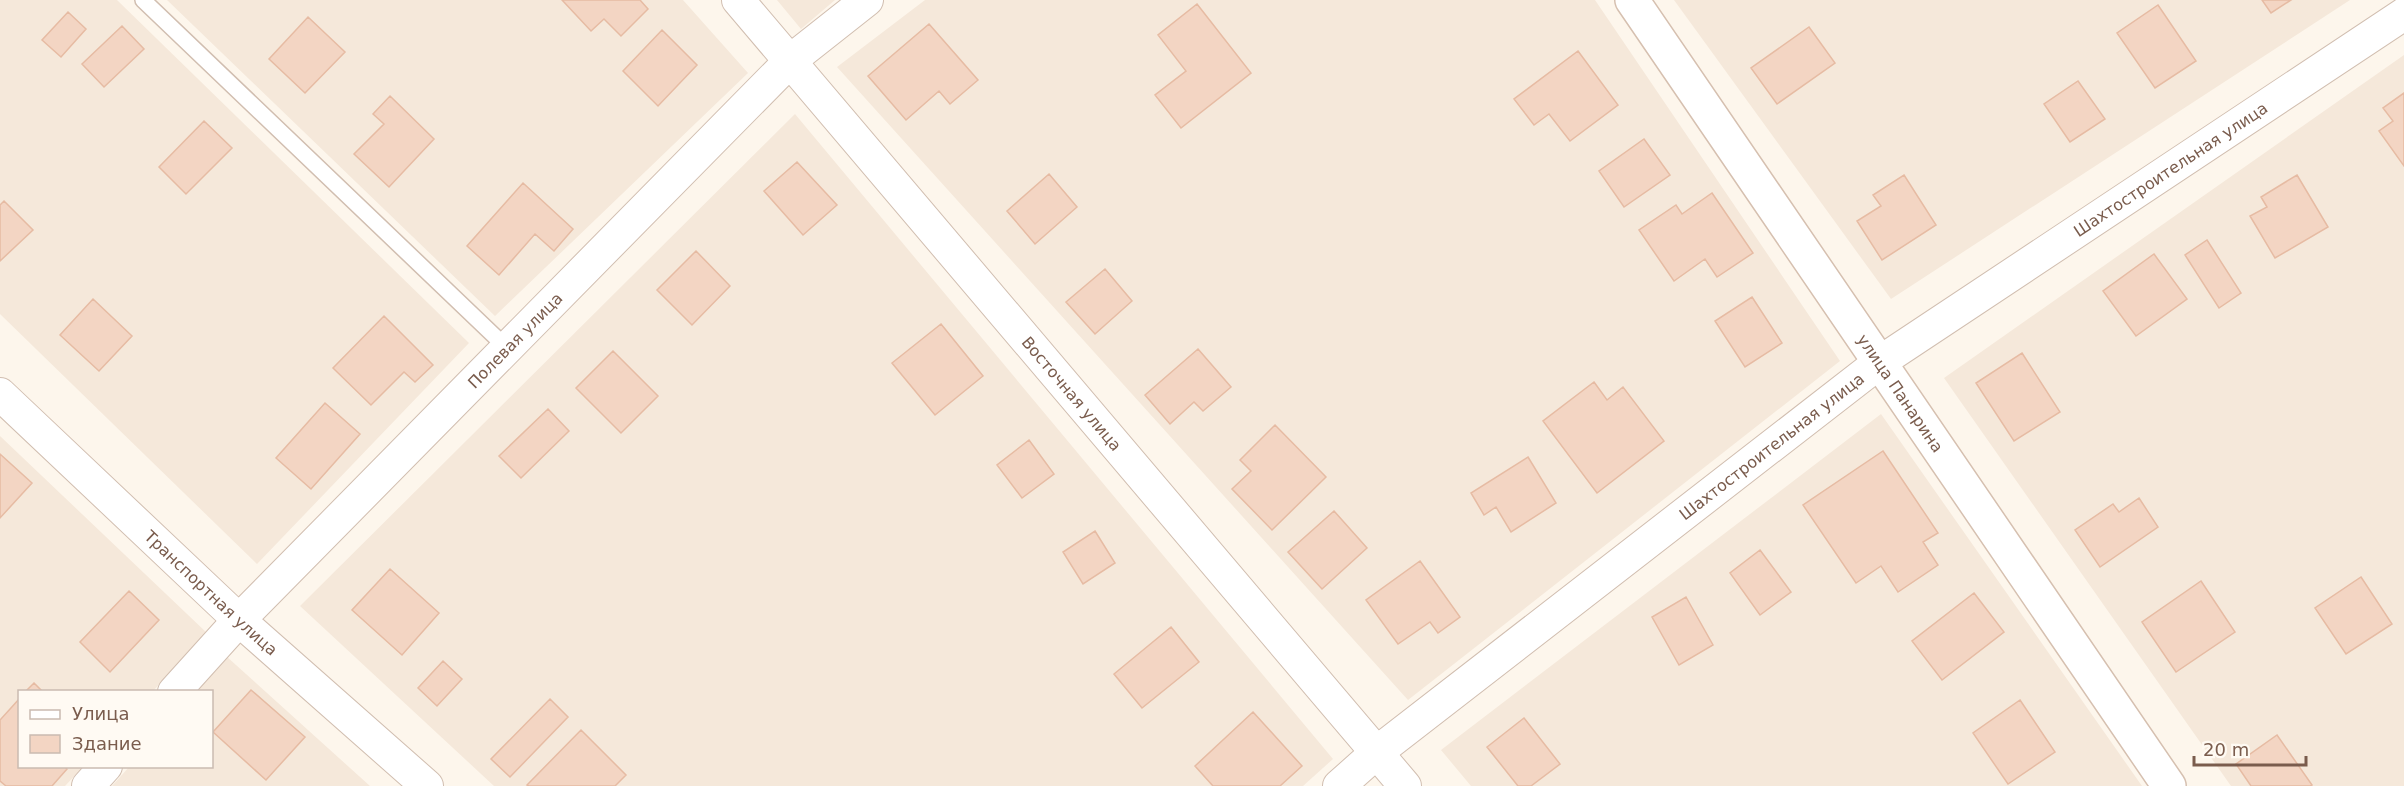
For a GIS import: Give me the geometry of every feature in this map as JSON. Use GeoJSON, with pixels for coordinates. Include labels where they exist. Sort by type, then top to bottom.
{"type":"FeatureCollection","features":[{"type":"Feature","properties":{"kind":"street","name":"Восточная улица"},"geometry":{"type":"LineString","coordinates":[[738,0],[1405,786]]}},
{"type":"Feature","properties":{"kind":"street","name":"Полевая улица"},"geometry":{"type":"LineString","coordinates":[[176,690],[239,620],[791,60],[867,0]]}},
{"type":"Feature","properties":{"kind":"street","name":"улица Панарина"},"geometry":{"type":"LineString","coordinates":[[1632,0],[2169,786]]}},
{"type":"Feature","properties":{"kind":"street","name":"Шахтостроительная улица"},"geometry":{"type":"LineString","coordinates":[[1339,786],[1376,753],[1880,362],[2404,14]]}},
{"type":"Feature","properties":{"kind":"street","name":"Транспортная улица"},"geometry":{"type":"LineString","coordinates":[[0,394],[239,620],[427,786]]}},
{"type":"Feature","properties":{"kind":"street"},"geometry":{"type":"LineString","coordinates":[[88,786],[104,768]]}},
{"type":"Feature","properties":{"kind":"lane"},"geometry":{"type":"LineString","coordinates":[[143,0],[507,348]]}},
{"type":"Feature","properties":{"kind":"shaded area"},"geometry":{"type":"Polygon","coordinates":[[[0,0],[117,0],[469,343],[257,564],[0,314],[0,0]]]}},
{"type":"Feature","properties":{"kind":"shaded area"},"geometry":{"type":"Polygon","coordinates":[[[167,0],[683,0],[748,73],[495,316],[167,0]]]}},
{"type":"Feature","properties":{"kind":"shaded area"},"geometry":{"type":"Polygon","coordinates":[[[777,0],[835,0],[801,29],[777,0]]]}},
{"type":"Feature","properties":{"kind":"shaded area"},"geometry":{"type":"Polygon","coordinates":[[[925,0],[1595,0],[1840,361],[1408,700],[837,67],[925,0]]]}},
{"type":"Feature","properties":{"kind":"shaded area"},"geometry":{"type":"Polygon","coordinates":[[[1674,0],[2350,0],[1891,299],[1674,0]]]}},
{"type":"Feature","properties":{"kind":"shaded area"},"geometry":{"type":"Polygon","coordinates":[[[2404,55],[2404,786],[2231,786],[1944,378],[2404,55]]]}},
{"type":"Feature","properties":{"kind":"shaded area"},"geometry":{"type":"Polygon","coordinates":[[[795,114],[1333,759],[1303,786],[494,786],[300,606],[795,114]]]}},
{"type":"Feature","properties":{"kind":"shaded area"},"geometry":{"type":"Polygon","coordinates":[[[1881,414],[2142,786],[1471,786],[1441,750],[1881,414]]]}},
{"type":"Feature","properties":{"kind":"shaded area"},"geometry":{"type":"Polygon","coordinates":[[[0,436],[207,633],[154,690],[18,690],[18,768],[82,768],[65,786],[0,786],[0,436]]]}},
{"type":"Feature","properties":{"kind":"shaded area"},"geometry":{"type":"Polygon","coordinates":[[[226,656],[370,786],[112,786],[128,768],[213,768],[213,690],[196,690],[226,656]]]}},
{"type":"Feature","properties":{"kind":"building"},"geometry":{"type":"Polygon","coordinates":[[[562,0],[640,0],[648,9],[621,36],[604,19],[591,31],[562,0]]]}},
{"type":"Feature","properties":{"kind":"building"},"geometry":{"type":"Polygon","coordinates":[[[2262,0],[2291,0],[2271,13],[2262,0]]]}},
{"type":"Feature","properties":{"kind":"building"},"geometry":{"type":"Polygon","coordinates":[[[1197,4],[1251,73],[1181,128],[1155,95],[1186,71],[1158,35],[1197,4]]]}},
{"type":"Feature","properties":{"kind":"building"},"geometry":{"type":"Polygon","coordinates":[[[2158,5],[2196,61],[2155,88],[2117,33],[2158,5]]]}},
{"type":"Feature","properties":{"kind":"building"},"geometry":{"type":"Polygon","coordinates":[[[68,12],[86,29],[61,57],[42,40],[68,12]]]}},
{"type":"Feature","properties":{"kind":"building"},"geometry":{"type":"Polygon","coordinates":[[[308,17],[345,52],[305,93],[269,59],[308,17]]]}},
{"type":"Feature","properties":{"kind":"building"},"geometry":{"type":"Polygon","coordinates":[[[929,24],[978,80],[950,104],[939,91],[906,120],[868,76],[929,24]]]}},
{"type":"Feature","properties":{"kind":"building"},"geometry":{"type":"Polygon","coordinates":[[[122,26],[144,49],[104,87],[82,64],[122,26]]]}},
{"type":"Feature","properties":{"kind":"building"},"geometry":{"type":"Polygon","coordinates":[[[1809,27],[1835,63],[1777,104],[1751,68],[1809,27]]]}},
{"type":"Feature","properties":{"kind":"building"},"geometry":{"type":"Polygon","coordinates":[[[662,30],[697,65],[658,106],[623,71],[662,30]]]}},
{"type":"Feature","properties":{"kind":"building"},"geometry":{"type":"Polygon","coordinates":[[[1578,51],[1618,105],[1570,141],[1549,114],[1534,125],[1514,99],[1578,51]]]}},
{"type":"Feature","properties":{"kind":"building"},"geometry":{"type":"Polygon","coordinates":[[[2078,81],[2105,119],[2070,142],[2044,104],[2078,81]]]}},
{"type":"Feature","properties":{"kind":"building"},"geometry":{"type":"Polygon","coordinates":[[[2404,93],[2404,166],[2379,131],[2393,121],[2383,108],[2404,93]]]}},
{"type":"Feature","properties":{"kind":"building"},"geometry":{"type":"Polygon","coordinates":[[[390,96],[434,139],[389,187],[354,154],[384,124],[373,114],[390,96]]]}},
{"type":"Feature","properties":{"kind":"building"},"geometry":{"type":"Polygon","coordinates":[[[204,121],[232,148],[186,194],[159,167],[204,121]]]}},
{"type":"Feature","properties":{"kind":"building"},"geometry":{"type":"Polygon","coordinates":[[[1644,139],[1670,175],[1624,207],[1599,171],[1644,139]]]}},
{"type":"Feature","properties":{"kind":"building"},"geometry":{"type":"Polygon","coordinates":[[[797,162],[837,205],[803,235],[764,191],[797,162]]]}},
{"type":"Feature","properties":{"kind":"building"},"geometry":{"type":"Polygon","coordinates":[[[1049,174],[1077,207],[1035,244],[1007,211],[1049,174]]]}},
{"type":"Feature","properties":{"kind":"building"},"geometry":{"type":"Polygon","coordinates":[[[1904,175],[1936,225],[1882,260],[1857,221],[1881,206],[1873,195],[1904,175]]]}},
{"type":"Feature","properties":{"kind":"building"},"geometry":{"type":"Polygon","coordinates":[[[2297,175],[2328,227],[2275,258],[2250,216],[2267,207],[2261,197],[2297,175]]]}},
{"type":"Feature","properties":{"kind":"building"},"geometry":{"type":"Polygon","coordinates":[[[523,183],[573,229],[554,251],[535,234],[499,275],[467,246],[523,183]]]}},
{"type":"Feature","properties":{"kind":"building"},"geometry":{"type":"Polygon","coordinates":[[[1712,193],[1753,253],[1717,277],[1705,259],[1674,281],[1639,230],[1676,205],[1682,214],[1712,193]]]}},
{"type":"Feature","properties":{"kind":"building"},"geometry":{"type":"Polygon","coordinates":[[[4,201],[33,230],[0,261],[0,205],[4,201]]]}},
{"type":"Feature","properties":{"kind":"building"},"geometry":{"type":"Polygon","coordinates":[[[2207,240],[2241,293],[2219,308],[2185,255],[2207,240]]]}},
{"type":"Feature","properties":{"kind":"building"},"geometry":{"type":"Polygon","coordinates":[[[696,251],[730,286],[692,325],[657,290],[696,251]]]}},
{"type":"Feature","properties":{"kind":"building"},"geometry":{"type":"Polygon","coordinates":[[[2154,254],[2187,299],[2136,336],[2103,291],[2154,254]]]}},
{"type":"Feature","properties":{"kind":"building"},"geometry":{"type":"Polygon","coordinates":[[[1105,269],[1132,301],[1095,334],[1066,302],[1105,269]]]}},
{"type":"Feature","properties":{"kind":"building"},"geometry":{"type":"Polygon","coordinates":[[[1752,297],[1782,343],[1745,367],[1715,321],[1752,297]]]}},
{"type":"Feature","properties":{"kind":"building"},"geometry":{"type":"Polygon","coordinates":[[[93,299],[132,336],[99,371],[60,335],[93,299]]]}},
{"type":"Feature","properties":{"kind":"building"},"geometry":{"type":"Polygon","coordinates":[[[384,316],[433,365],[415,382],[404,372],[371,405],[333,368],[384,316]]]}},
{"type":"Feature","properties":{"kind":"building"},"geometry":{"type":"Polygon","coordinates":[[[941,324],[983,376],[935,415],[892,363],[941,324]]]}},
{"type":"Feature","properties":{"kind":"building"},"geometry":{"type":"Polygon","coordinates":[[[1198,349],[1231,387],[1203,411],[1194,402],[1170,424],[1145,395],[1198,349]]]}},
{"type":"Feature","properties":{"kind":"building"},"geometry":{"type":"Polygon","coordinates":[[[613,351],[658,396],[621,433],[576,388],[613,351]]]}},
{"type":"Feature","properties":{"kind":"building"},"geometry":{"type":"Polygon","coordinates":[[[2022,353],[2060,412],[2014,441],[1976,383],[2022,353]]]}},
{"type":"Feature","properties":{"kind":"building"},"geometry":{"type":"Polygon","coordinates":[[[1594,382],[1607,400],[1623,387],[1664,441],[1597,493],[1543,421],[1594,382]]]}},
{"type":"Feature","properties":{"kind":"building"},"geometry":{"type":"Polygon","coordinates":[[[325,403],[360,434],[311,489],[276,458],[325,403]]]}},
{"type":"Feature","properties":{"kind":"building"},"geometry":{"type":"Polygon","coordinates":[[[548,409],[569,431],[521,478],[499,456],[548,409]]]}},
{"type":"Feature","properties":{"kind":"building"},"geometry":{"type":"Polygon","coordinates":[[[1275,425],[1326,477],[1272,530],[1232,489],[1251,471],[1240,460],[1275,425]]]}},
{"type":"Feature","properties":{"kind":"building"},"geometry":{"type":"Polygon","coordinates":[[[1029,440],[1054,474],[1022,498],[997,465],[1029,440]]]}},
{"type":"Feature","properties":{"kind":"building"},"geometry":{"type":"Polygon","coordinates":[[[1883,451],[1938,533],[1923,542],[1938,565],[1898,592],[1881,566],[1856,583],[1803,505],[1883,451]]]}},
{"type":"Feature","properties":{"kind":"building"},"geometry":{"type":"Polygon","coordinates":[[[0,454],[32,483],[0,518],[0,454]]]}},
{"type":"Feature","properties":{"kind":"building"},"geometry":{"type":"Polygon","coordinates":[[[1528,457],[1556,503],[1511,532],[1496,507],[1484,515],[1471,493],[1528,457]]]}},
{"type":"Feature","properties":{"kind":"building"},"geometry":{"type":"Polygon","coordinates":[[[2139,498],[2158,527],[2100,567],[2075,530],[2113,504],[2119,512],[2139,498]]]}},
{"type":"Feature","properties":{"kind":"building"},"geometry":{"type":"Polygon","coordinates":[[[1334,511],[1367,548],[1322,589],[1288,552],[1334,511]]]}},
{"type":"Feature","properties":{"kind":"building"},"geometry":{"type":"Polygon","coordinates":[[[1095,531],[1115,563],[1083,584],[1063,552],[1095,531]]]}},
{"type":"Feature","properties":{"kind":"building"},"geometry":{"type":"Polygon","coordinates":[[[1760,550],[1791,592],[1760,615],[1730,573],[1760,550]]]}},
{"type":"Feature","properties":{"kind":"building"},"geometry":{"type":"Polygon","coordinates":[[[1420,561],[1460,617],[1438,633],[1430,622],[1398,644],[1366,600],[1420,561]]]}},
{"type":"Feature","properties":{"kind":"building"},"geometry":{"type":"Polygon","coordinates":[[[390,569],[439,613],[402,655],[352,610],[390,569]]]}},
{"type":"Feature","properties":{"kind":"building"},"geometry":{"type":"Polygon","coordinates":[[[2361,577],[2392,624],[2346,654],[2315,608],[2361,577]]]}},
{"type":"Feature","properties":{"kind":"building"},"geometry":{"type":"Polygon","coordinates":[[[2201,581],[2235,632],[2176,672],[2142,622],[2201,581]]]}},
{"type":"Feature","properties":{"kind":"building"},"geometry":{"type":"Polygon","coordinates":[[[129,591],[159,620],[110,672],[80,642],[129,591]]]}},
{"type":"Feature","properties":{"kind":"building"},"geometry":{"type":"Polygon","coordinates":[[[1974,593],[2004,632],[1942,680],[1912,641],[1974,593]]]}},
{"type":"Feature","properties":{"kind":"building"},"geometry":{"type":"Polygon","coordinates":[[[1686,597],[1713,645],[1679,665],[1652,617],[1686,597]]]}},
{"type":"Feature","properties":{"kind":"building"},"geometry":{"type":"Polygon","coordinates":[[[1171,627],[1199,662],[1142,708],[1114,674],[1171,627]]]}},
{"type":"Feature","properties":{"kind":"building"},"geometry":{"type":"Polygon","coordinates":[[[443,661],[462,679],[437,706],[418,688],[443,661]]]}},
{"type":"Feature","properties":{"kind":"building"},"geometry":{"type":"Polygon","coordinates":[[[34,683],[41,690],[27,690],[34,683]]]}},
{"type":"Feature","properties":{"kind":"building"},"geometry":{"type":"Polygon","coordinates":[[[251,690],[305,737],[266,780],[213,732],[251,690]]]}},
{"type":"Feature","properties":{"kind":"building"},"geometry":{"type":"Polygon","coordinates":[[[550,699],[568,717],[510,777],[491,759],[550,699]]]}},
{"type":"Feature","properties":{"kind":"building"},"geometry":{"type":"Polygon","coordinates":[[[18,700],[18,768],[66,768],[52,786],[6,786],[0,781],[0,720],[18,700]]]}},
{"type":"Feature","properties":{"kind":"building"},"geometry":{"type":"Polygon","coordinates":[[[2020,700],[2055,752],[2008,784],[1973,733],[2020,700]]]}},
{"type":"Feature","properties":{"kind":"building"},"geometry":{"type":"Polygon","coordinates":[[[1253,712],[1302,766],[1280,786],[1213,786],[1195,766],[1253,712]]]}},
{"type":"Feature","properties":{"kind":"building"},"geometry":{"type":"Polygon","coordinates":[[[1524,718],[1560,764],[1531,786],[1518,786],[1487,747],[1524,718]]]}},
{"type":"Feature","properties":{"kind":"building"},"geometry":{"type":"Polygon","coordinates":[[[581,730],[626,775],[615,786],[527,785],[581,730]]]}},
{"type":"Feature","properties":{"kind":"building"},"geometry":{"type":"Polygon","coordinates":[[[2277,735],[2312,785],[2251,786],[2236,764],[2277,735]]]}}]}
